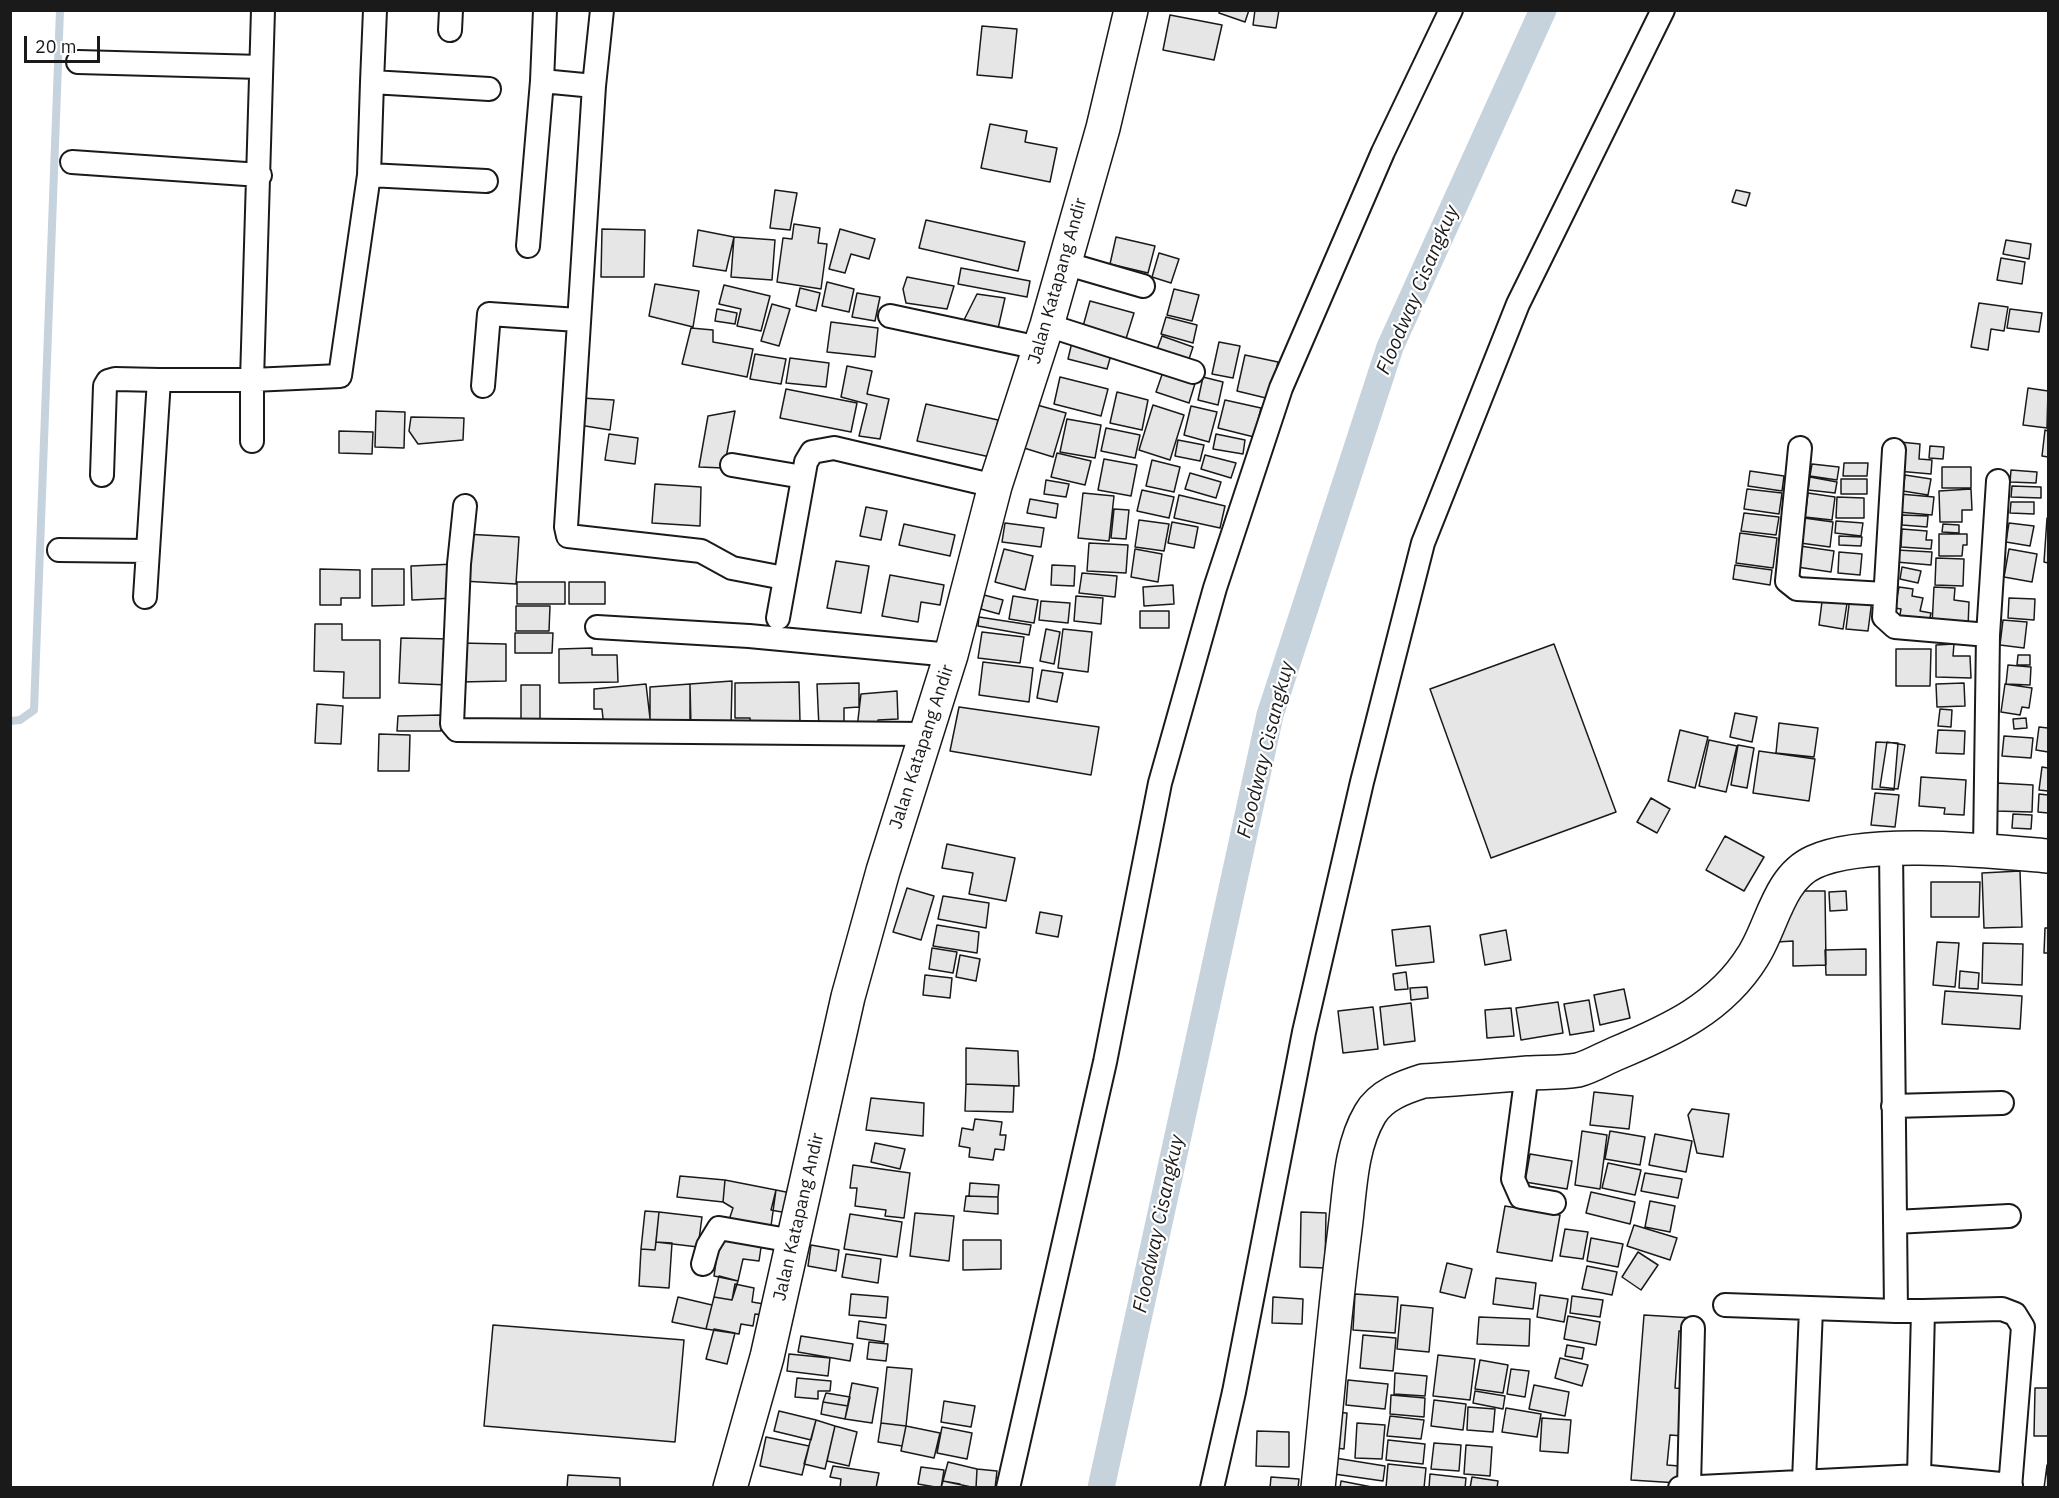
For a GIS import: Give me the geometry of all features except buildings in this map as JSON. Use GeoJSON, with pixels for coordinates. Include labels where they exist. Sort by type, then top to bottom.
{"type":"FeatureCollection","features":[{"type":"Feature","properties":{"kind":"street"},"geometry":{"type":"LineString","coordinates":[[252,441],[263,10]]}},
{"type":"Feature","properties":{"kind":"street"},"geometry":{"type":"LineString","coordinates":[[102,475],[105,386],[108,381],[115,379],[252,380],[340,376],[369,176],[375,10]]}},
{"type":"Feature","properties":{"kind":"street"},"geometry":{"type":"LineString","coordinates":[[528,246],[542,81],[545,10]]}},
{"type":"Feature","properties":{"kind":"street"},"geometry":{"type":"LineString","coordinates":[[602,10],[594,86],[578,320],[566,527],[568,536],[701,551],[732,568],[784,578]]}},
{"type":"Feature","properties":{"kind":"street","name":"Jalan Katapang Andir"},"geometry":{"type":"LineString","coordinates":[[730,1488],[767,1357],[848,997],[882,871],[951,655],[995,486],[1043,337],[1103,128],[1131,10]]}},
{"type":"Feature","properties":{"kind":"street"},"geometry":{"type":"LineString","coordinates":[[1008,1488],[1105,1062],[1160,783],[1215,588],[1281,388],[1383,152],[1451,10]]}},
{"type":"Feature","properties":{"kind":"street"},"geometry":{"type":"LineString","coordinates":[[1212,1488],[1234,1392],[1304,1032],[1362,782],[1423,543],[1518,304],[1663,10]]}},
{"type":"Feature","properties":{"kind":"street"},"geometry":{"type":"LineString","coordinates":[[78,62],[261,66]]}},
{"type":"Feature","properties":{"kind":"street"},"geometry":{"type":"LineString","coordinates":[[542,81],[594,86]]}},
{"type":"Feature","properties":{"kind":"street"},"geometry":{"type":"LineString","coordinates":[[372,82],[489,89]]}},
{"type":"Feature","properties":{"kind":"street"},"geometry":{"type":"LineString","coordinates":[[72,162],[260,175]]}},
{"type":"Feature","properties":{"kind":"street"},"geometry":{"type":"LineString","coordinates":[[369,176],[486,181]]}},
{"type":"Feature","properties":{"kind":"street"},"geometry":{"type":"LineString","coordinates":[[1064,263],[1143,286]]}},
{"type":"Feature","properties":{"kind":"street"},"geometry":{"type":"LineString","coordinates":[[483,386],[489,314],[578,320]]}},
{"type":"Feature","properties":{"kind":"street"},"geometry":{"type":"LineString","coordinates":[[890,316],[1043,337],[1193,372]]}},
{"type":"Feature","properties":{"kind":"street"},"geometry":{"type":"LineString","coordinates":[[145,597],[159,380]]}},
{"type":"Feature","properties":{"kind":"street"},"geometry":{"type":"LineString","coordinates":[[1800,447],[1787,581],[1797,589],[1885,594]]}},
{"type":"Feature","properties":{"kind":"street"},"geometry":{"type":"LineString","coordinates":[[778,618],[806,462],[812,452],[834,448],[995,486]]}},
{"type":"Feature","properties":{"kind":"street"},"geometry":{"type":"LineString","coordinates":[[1894,450],[1882,613],[1890,625],[1988,635]]}},
{"type":"Feature","properties":{"kind":"street"},"geometry":{"type":"LineString","coordinates":[[732,465],[803,477]]}},
{"type":"Feature","properties":{"kind":"street"},"geometry":{"type":"LineString","coordinates":[[1985,850],[1988,635],[1998,481]]}},
{"type":"Feature","properties":{"kind":"street"},"geometry":{"type":"LineString","coordinates":[[465,506],[459,564],[452,724],[457,730],[925,734]]}},
{"type":"Feature","properties":{"kind":"street"},"geometry":{"type":"LineString","coordinates":[[60,550],[147,551]]}},
{"type":"Feature","properties":{"kind":"street"},"geometry":{"type":"LineString","coordinates":[[597,627],[749,636],[951,655]]}},
{"type":"Feature","properties":{"kind":"street"},"geometry":{"type":"LineString","coordinates":[[1891,849],[1896,1311]]}},
{"type":"Feature","properties":{"kind":"street"},"geometry":{"type":"LineString","coordinates":[[1318,1488],[1334,1317],[1356,1151],[1371,1111],[1386,1098],[1412,1085],[1579,1070],[1652,1039],[1704,1011],[1734,983],[1754,955],[1783,894],[1797,875],[1812,863],[1838,855],[1891,849],[1985,850],[2049,856]]}},
{"type":"Feature","properties":{"kind":"street"},"geometry":{"type":"LineString","coordinates":[[1527,1073],[1513,1179],[1521,1197],[1554,1203]]}},
{"type":"Feature","properties":{"kind":"street"},"geometry":{"type":"LineString","coordinates":[[1893,1107],[2002,1103]]}},
{"type":"Feature","properties":{"kind":"street"},"geometry":{"type":"LineString","coordinates":[[1895,1222],[2010,1216]]}},
{"type":"Feature","properties":{"kind":"street"},"geometry":{"type":"LineString","coordinates":[[703,1263],[708,1246],[718,1228],[793,1241]]}},
{"type":"Feature","properties":{"kind":"street"},"geometry":{"type":"LineString","coordinates":[[1693,1328],[1684,1487],[1919,1476],[2011,1486],[2023,1327],[2015,1314],[2002,1308],[1896,1311],[1725,1305]]}},
{"type":"Feature","properties":{"kind":"street"},"geometry":{"type":"LineString","coordinates":[[1804,1481],[1811,1309]]}},
{"type":"Feature","properties":{"kind":"street"},"geometry":{"type":"LineString","coordinates":[[1919,1476],[1923,1311]]}},
{"type":"Feature","properties":{"kind":"waterway"},"geometry":{"type":"LineString","coordinates":[[10,721],[20,720],[34,710],[60,10]]}},
{"type":"Feature","properties":{"kind":"waterway","name":"Floodway Cisangkuy"},"geometry":{"type":"LineString","coordinates":[[1101,1488],[1270,715],[1390,347],[1543,10]]}}]}
